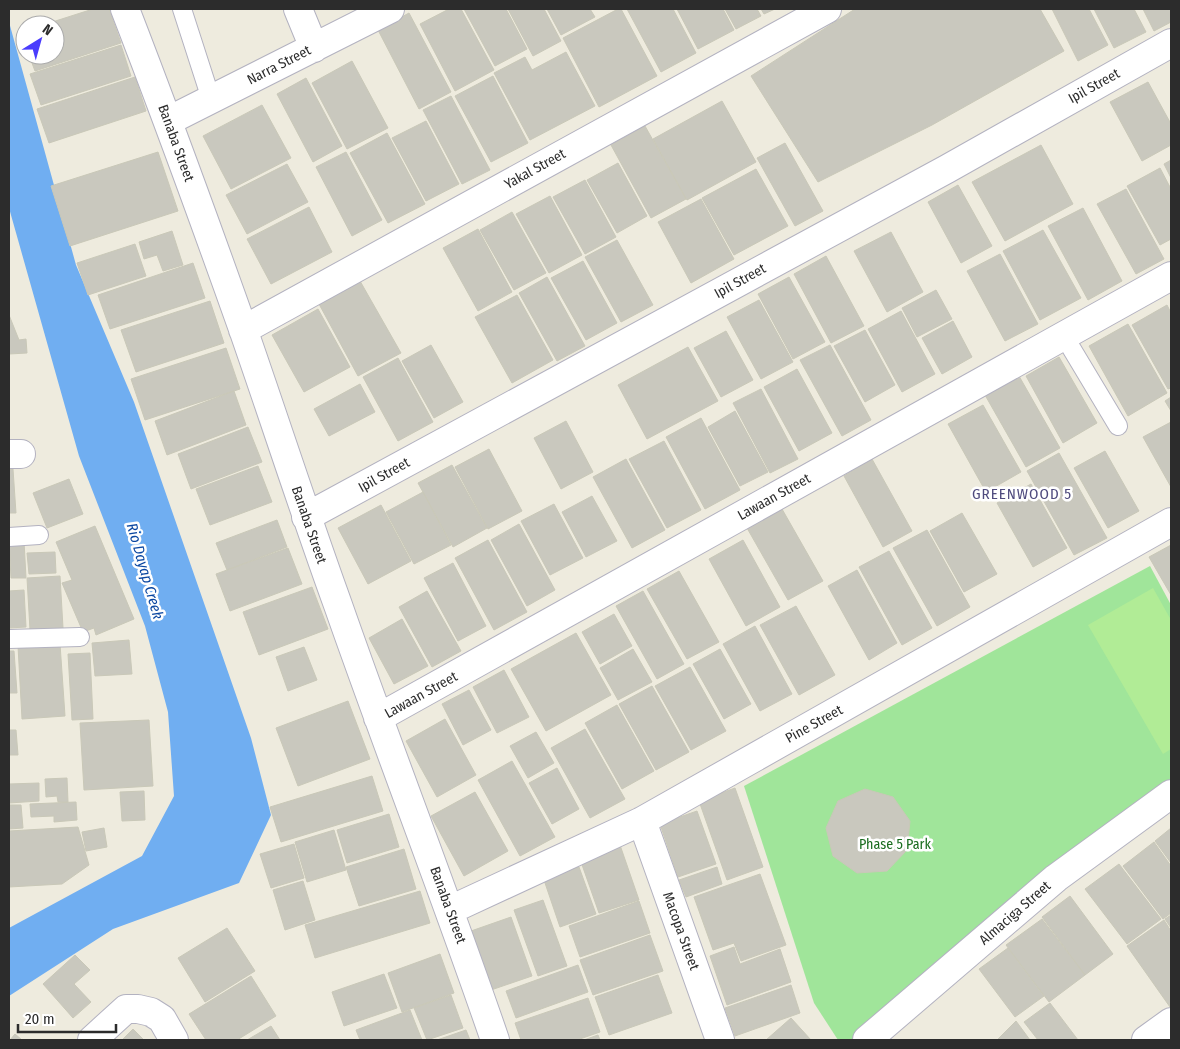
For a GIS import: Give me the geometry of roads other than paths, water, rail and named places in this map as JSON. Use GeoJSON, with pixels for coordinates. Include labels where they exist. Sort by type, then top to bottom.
{"type":"FeatureCollection","features":[{"type":"Feature","properties":{"kind":"street","name":"Banaba Street"},"geometry":{"type":"LineString","coordinates":[[125,9],[168,121],[243,330],[306,517],[378,718],[450,910],[495,1040]]}},
{"type":"Feature","properties":{"kind":"street"},"geometry":{"type":"LineString","coordinates":[[298,9],[314,48]]}},
{"type":"Feature","properties":{"kind":"street","name":"Narra Street"},"geometry":{"type":"LineString","coordinates":[[168,121],[390,9]]}},
{"type":"Feature","properties":{"kind":"street","name":"Yakal Street"},"geometry":{"type":"LineString","coordinates":[[243,330],[827,9]]}},
{"type":"Feature","properties":{"kind":"street","name":"Ipil Street"},"geometry":{"type":"LineString","coordinates":[[306,517],[947,169],[1171,43]]}},
{"type":"Feature","properties":{"kind":"street","name":"Lawaan Street"},"geometry":{"type":"LineString","coordinates":[[378,718],[1171,276]]}},
{"type":"Feature","properties":{"kind":"street","name":"Pine Street"},"geometry":{"type":"LineString","coordinates":[[450,910],[642,821],[1171,522]]}},
{"type":"Feature","properties":{"kind":"street","name":"Almaciga Street"},"geometry":{"type":"LineString","coordinates":[[867,1040],[1056,878],[1171,794]]}},
{"type":"Feature","properties":{"kind":"street","name":"Macopa Street"},"geometry":{"type":"LineString","coordinates":[[642,821],[720,1040]]}},
{"type":"Feature","properties":{"kind":"street"},"geometry":{"type":"LineString","coordinates":[[92,1040],[126,1009],[151,1012],[162,1019],[174,1040]]}},
{"type":"Feature","properties":{"kind":"street"},"geometry":{"type":"LineString","coordinates":[[1146,1040],[1171,1022]]}},
{"type":"Feature","properties":{"kind":"lane"},"geometry":{"type":"LineString","coordinates":[[182,9],[211,99]]}},
{"type":"Feature","properties":{"kind":"lane"},"geometry":{"type":"LineString","coordinates":[[1064,336],[1118,426]]}},
{"type":"Feature","properties":{"kind":"lane"},"geometry":{"type":"LineString","coordinates":[[9,537],[39,535]]}},
{"type":"Feature","properties":{"kind":"lane"},"geometry":{"type":"LineString","coordinates":[[9,639],[80,637]]}},
{"type":"Feature","properties":{"kind":"water","name":"Rio Dayap Creek"},"geometry":{"type":"Polygon","coordinates":[[[9,22],[15,44],[15,65],[21,65],[76,265],[134,402],[251,738],[271,815],[239,883],[113,929],[9,996],[9,928],[142,856],[174,796],[168,712],[145,626],[79,456],[9,208],[9,22]]]}},
{"type":"Feature","properties":{"kind":"district","name":"GREENWOOD 5"},"geometry":{"type":"Point","coordinates":[1022,494]}},
{"type":"Feature","properties":{"kind":"park label","name":"Phase 5 Park"},"geometry":{"type":"Point","coordinates":[895,844]}}]}
